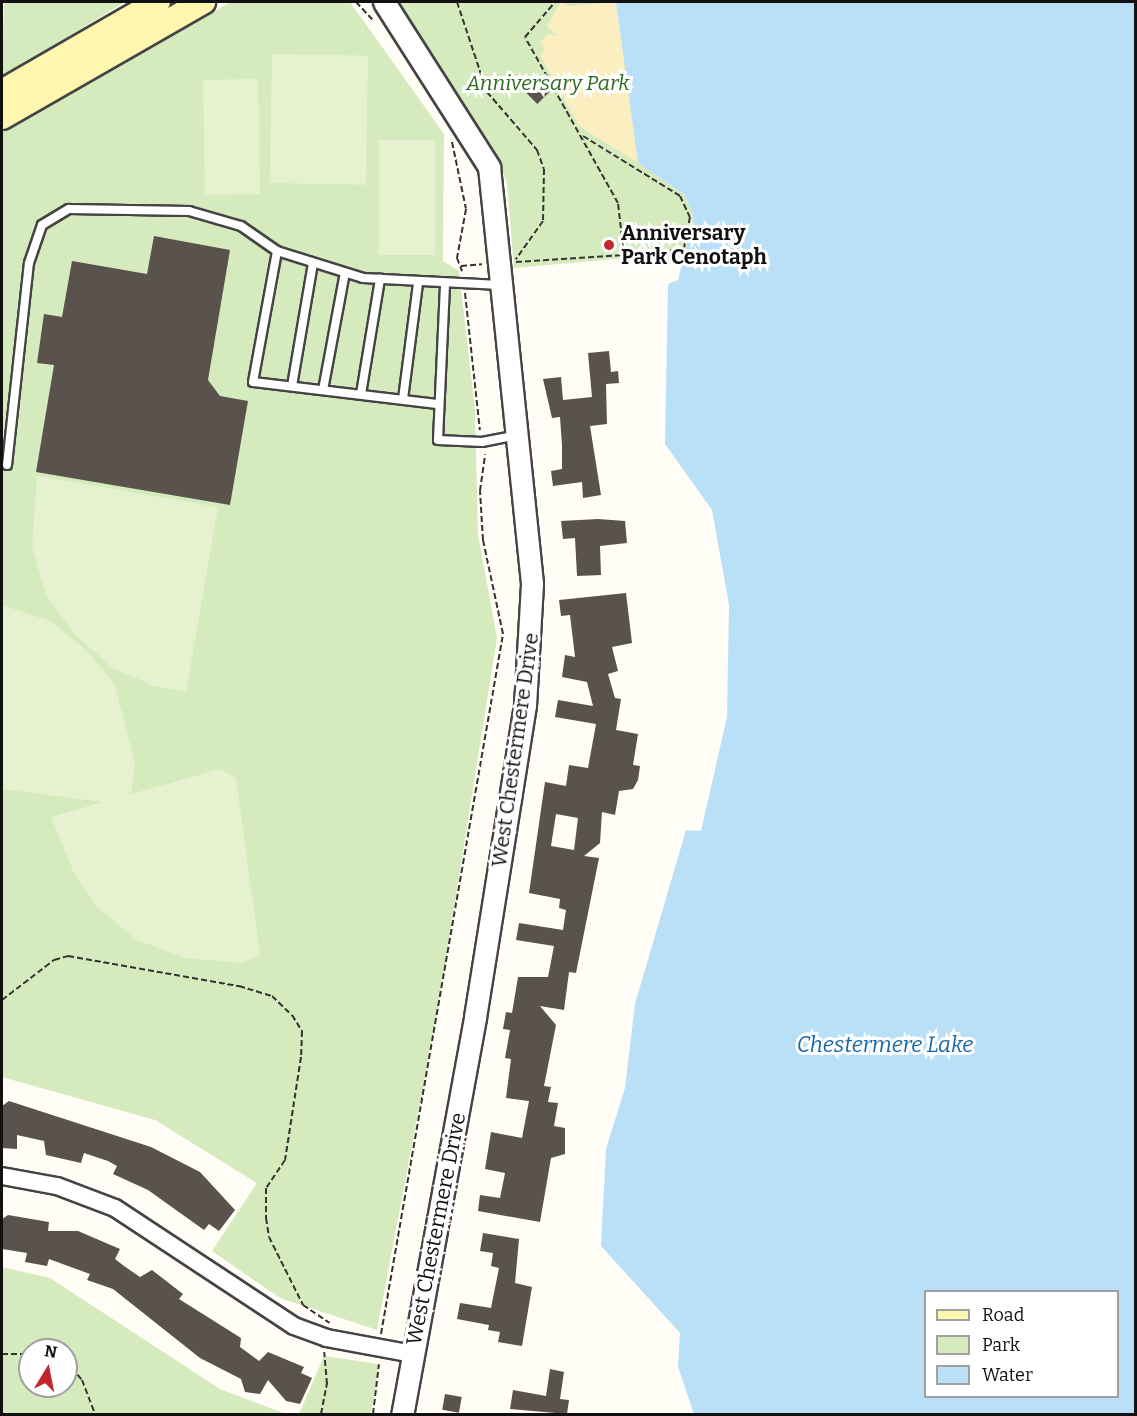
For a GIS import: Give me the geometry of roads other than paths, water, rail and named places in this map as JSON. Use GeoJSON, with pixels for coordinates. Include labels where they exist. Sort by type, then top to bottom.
{"type":"FeatureCollection","features":[{"type":"Feature","properties":{"kind":"main road"},"geometry":{"type":"LineString","coordinates":[[2,92],[158,2]]}},
{"type":"Feature","properties":{"kind":"main road"},"geometry":{"type":"LineString","coordinates":[[2,117],[204,2]]}},
{"type":"Feature","properties":{"kind":"street","name":"West Chestermere Drive"},"geometry":{"type":"LineString","coordinates":[[384,2],[486,159],[518,435],[532,584],[525,705],[402,1414]]}},
{"type":"Feature","properties":{"kind":"street"},"geometry":{"type":"LineString","coordinates":[[2,1176],[57,1186],[115,1208],[173,1243],[261,1309],[327,1338],[413,1354]]}},
{"type":"Feature","properties":{"kind":"lane"},"geometry":{"type":"LineString","coordinates":[[7,465],[29,263],[42,225],[69,209],[189,211],[241,226],[277,251],[345,273],[418,283],[500,285]]}},
{"type":"Feature","properties":{"kind":"lane"},"geometry":{"type":"LineString","coordinates":[[277,251],[253,382],[437,404]]}},
{"type":"Feature","properties":{"kind":"lane"},"geometry":{"type":"LineString","coordinates":[[292,386],[313,263]]}},
{"type":"Feature","properties":{"kind":"lane"},"geometry":{"type":"LineString","coordinates":[[323,390],[345,273]]}},
{"type":"Feature","properties":{"kind":"lane"},"geometry":{"type":"LineString","coordinates":[[361,394],[380,279]]}},
{"type":"Feature","properties":{"kind":"lane"},"geometry":{"type":"LineString","coordinates":[[403,399],[418,283]]}},
{"type":"Feature","properties":{"kind":"lane"},"geometry":{"type":"LineString","coordinates":[[445,285],[437,404],[438,440],[444,444],[518,435]]}},
{"type":"Feature","properties":{"kind":"water","name":"Chestermere Lake"},"geometry":{"type":"Polygon","coordinates":[[[616,2],[1135,2],[1135,1414],[694,1414],[678,1367],[680,1333],[601,1246],[606,1149],[625,1088],[635,1004],[686,830],[701,831],[727,717],[729,605],[712,510],[665,444],[668,284],[678,280],[694,217],[684,194],[638,163],[616,2]]]}},
{"type":"Feature","properties":{"kind":"place","name":"Anniversary Park Cenotaph"},"geometry":{"type":"Point","coordinates":[609,245]}},
{"type":"Feature","properties":{"kind":"park label","name":"Anniversary Park"},"geometry":{"type":"Point","coordinates":[548,83]}}]}
